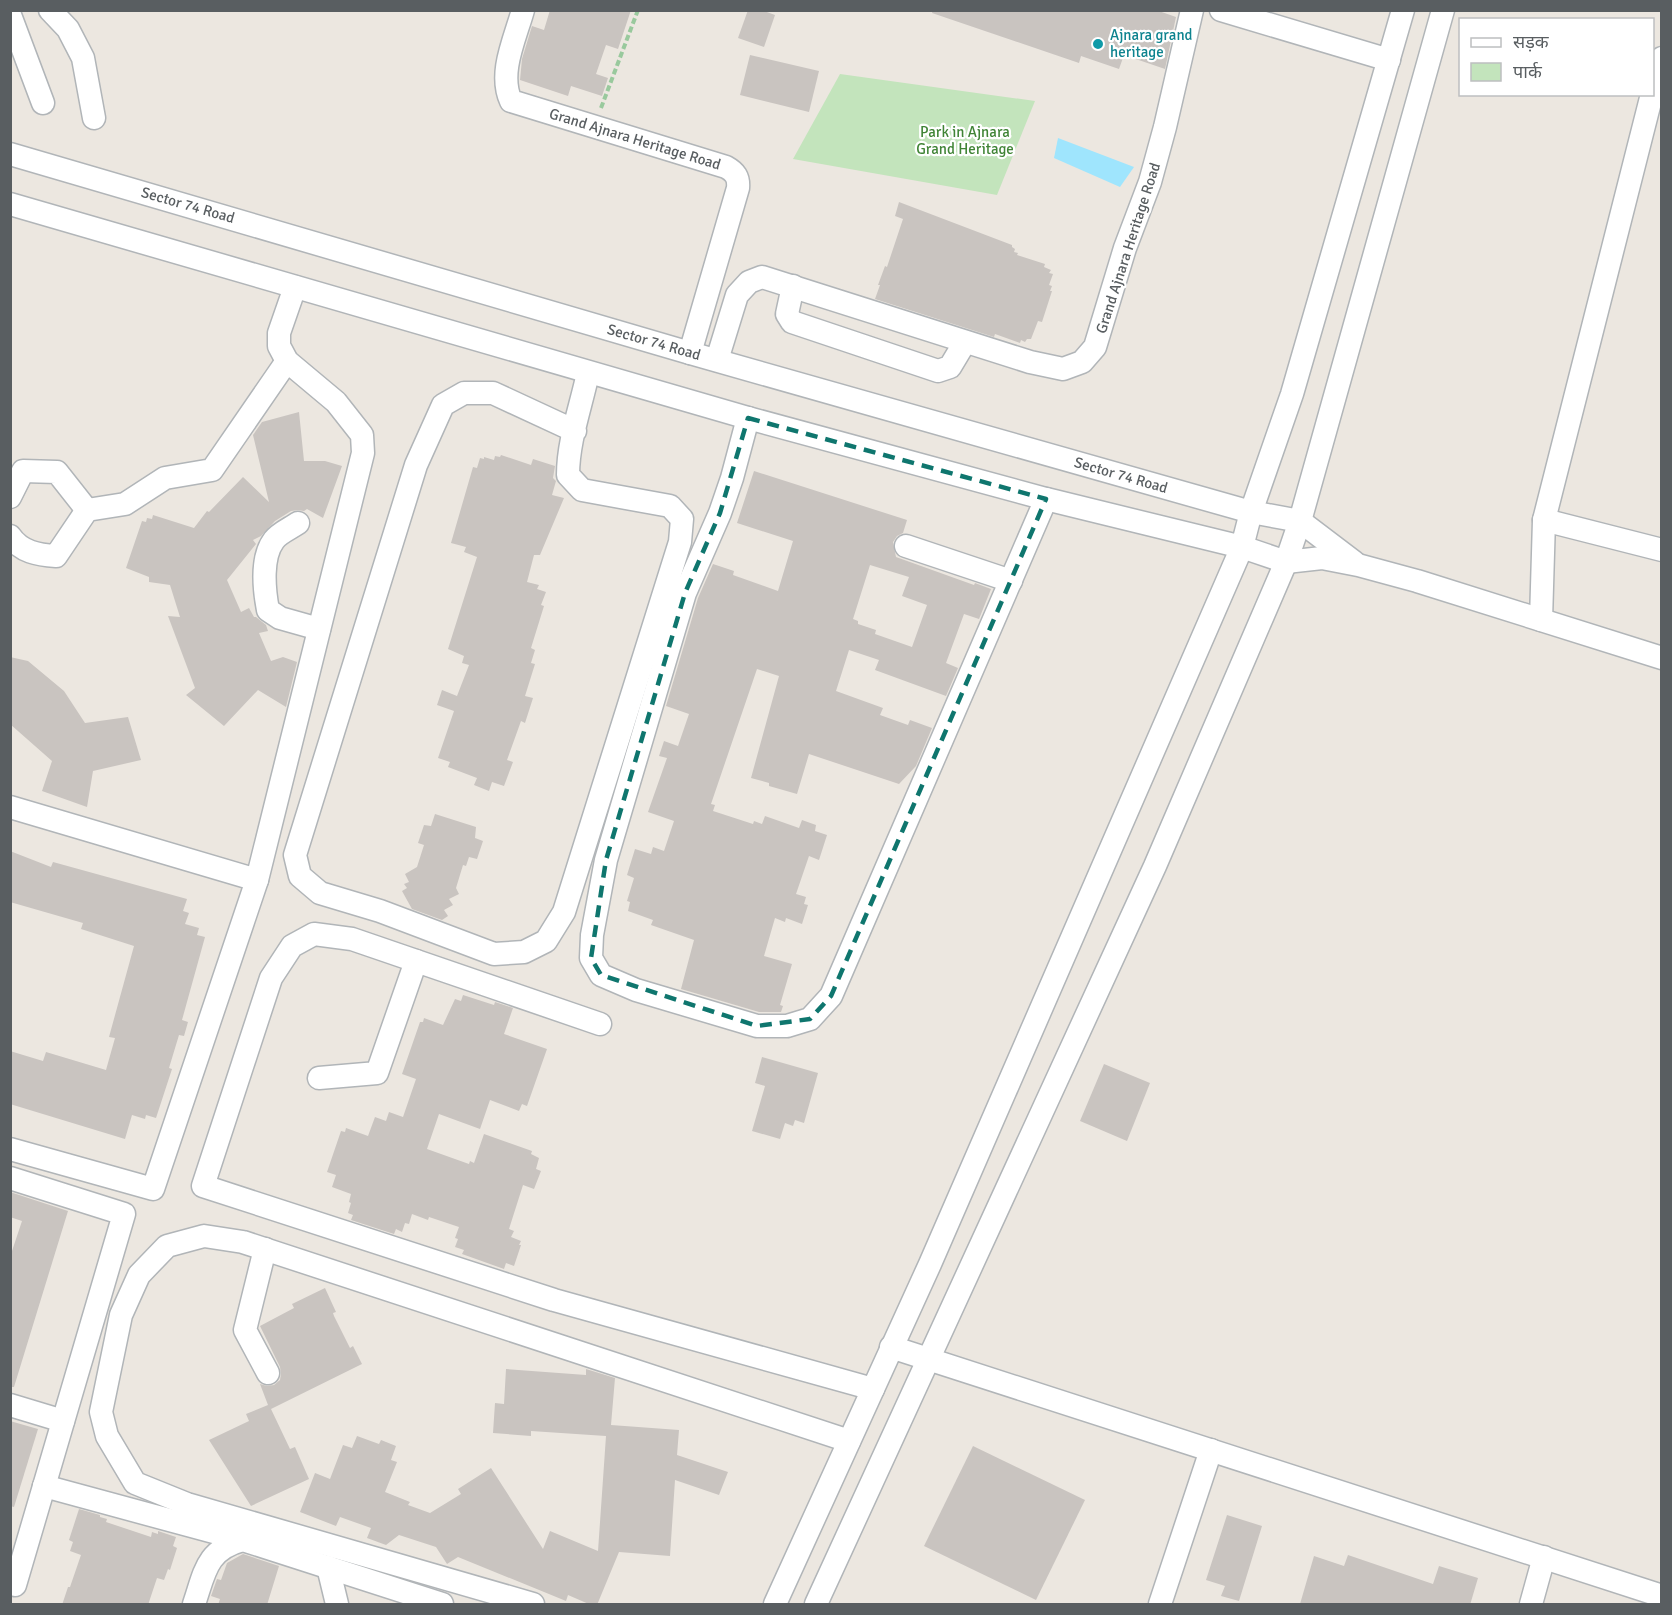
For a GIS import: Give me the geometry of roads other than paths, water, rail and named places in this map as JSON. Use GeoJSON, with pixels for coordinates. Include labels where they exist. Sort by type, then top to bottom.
{"type":"FeatureCollection","features":[{"type":"Feature","properties":{"kind":"street"},"geometry":{"type":"LineString","coordinates":[[50,10],[68,29],[83,58],[94,118]]}},
{"type":"Feature","properties":{"kind":"street","name":"Grand Ajnara Heritage Road"},"geometry":{"type":"LineString","coordinates":[[523,10],[507,68],[507,92],[512,101],[726,167],[739,180],[690,353]]}},
{"type":"Feature","properties":{"kind":"street","name":"Grand Ajnara Heritage Road"},"geometry":{"type":"LineString","coordinates":[[737,295],[748,282],[762,277],[1030,362],[1063,369],[1082,362],[1095,347],[1125,248],[1150,182],[1192,10]]}},
{"type":"Feature","properties":{"kind":"street"},"geometry":{"type":"LineString","coordinates":[[1221,10],[1389,60]]}},
{"type":"Feature","properties":{"kind":"street"},"geometry":{"type":"LineString","coordinates":[[775,1605],[930,1264],[1242,547],[1251,512],[1292,394],[1403,10]]}},
{"type":"Feature","properties":{"kind":"street"},"geometry":{"type":"LineString","coordinates":[[816,1605],[1155,866],[1286,562],[1300,521],[1443,10]]}},
{"type":"Feature","properties":{"kind":"street"},"geometry":{"type":"LineString","coordinates":[[10,15],[43,103]]}},
{"type":"Feature","properties":{"kind":"street"},"geometry":{"type":"LineString","coordinates":[[1655,87],[1662,58]]}},
{"type":"Feature","properties":{"kind":"street"},"geometry":{"type":"LineString","coordinates":[[1541,620],[1544,520],[1653,96]]}},
{"type":"Feature","properties":{"kind":"street","name":"Sector 74 Road"},"geometry":{"type":"LineString","coordinates":[[10,154],[690,353],[1251,512],[1300,521]]}},
{"type":"Feature","properties":{"kind":"street"},"geometry":{"type":"LineString","coordinates":[[12,207],[588,373],[1046,499],[1242,547],[1286,562],[1322,558],[1417,581],[1662,658]]}},
{"type":"Feature","properties":{"kind":"street"},"geometry":{"type":"LineString","coordinates":[[709,286],[737,295],[717,360]]}},
{"type":"Feature","properties":{"kind":"street"},"geometry":{"type":"LineString","coordinates":[[793,286],[787,314],[792,322],[938,371],[950,367],[965,342]]}},
{"type":"Feature","properties":{"kind":"street"},"geometry":{"type":"LineString","coordinates":[[10,1149],[153,1190],[257,880],[363,453],[362,435],[336,402],[287,361],[279,346],[279,333],[295,287]]}},
{"type":"Feature","properties":{"kind":"street"},"geometry":{"type":"LineString","coordinates":[[10,536],[15,544],[37,555],[56,556],[87,510],[125,504],[165,478],[212,471],[287,361]]}},
{"type":"Feature","properties":{"kind":"street"},"geometry":{"type":"LineString","coordinates":[[575,431],[494,393],[464,393],[443,405],[416,465],[295,855],[300,876],[320,893],[380,911],[494,954],[524,952],[546,940],[564,912],[680,542],[682,519],[670,506],[582,490],[568,475],[568,459],[575,431],[588,373]]}},
{"type":"Feature","properties":{"kind":"street"},"geometry":{"type":"LineString","coordinates":[[748,418],[720,513],[685,593],[606,861],[592,935],[591,958],[601,975],[636,990],[757,1026],[787,1026],[810,1019],[831,996],[1046,499]]}},
{"type":"Feature","properties":{"kind":"street"},"geometry":{"type":"LineString","coordinates":[[12,491],[23,471],[57,472],[87,510]]}},
{"type":"Feature","properties":{"kind":"street"},"geometry":{"type":"LineString","coordinates":[[1544,520],[1662,550]]}},
{"type":"Feature","properties":{"kind":"street"},"geometry":{"type":"LineString","coordinates":[[1300,521],[1358,565]]}},
{"type":"Feature","properties":{"kind":"street"},"geometry":{"type":"LineString","coordinates":[[298,523],[275,539],[268,554],[265,594],[268,610],[280,618],[319,629]]}},
{"type":"Feature","properties":{"kind":"street"},"geometry":{"type":"LineString","coordinates":[[906,546],[1011,581]]}},
{"type":"Feature","properties":{"kind":"street"},"geometry":{"type":"LineString","coordinates":[[10,807],[257,880]]}},
{"type":"Feature","properties":{"kind":"street"},"geometry":{"type":"LineString","coordinates":[[600,1024],[352,939],[314,934],[292,946],[271,978],[203,1186],[554,1300],[873,1389]]}},
{"type":"Feature","properties":{"kind":"street"},"geometry":{"type":"LineString","coordinates":[[319,1078],[377,1073],[416,961]]}},
{"type":"Feature","properties":{"kind":"street"},"geometry":{"type":"LineString","coordinates":[[10,1178],[124,1214],[12,1589]]}},
{"type":"Feature","properties":{"kind":"street"},"geometry":{"type":"LineString","coordinates":[[533,1605],[187,1504],[135,1483],[107,1436],[101,1412],[121,1315],[139,1275],[167,1246],[204,1236],[243,1242],[849,1441]]}},
{"type":"Feature","properties":{"kind":"street"},"geometry":{"type":"LineString","coordinates":[[265,1250],[245,1330],[268,1373]]}},
{"type":"Feature","properties":{"kind":"street"},"geometry":{"type":"LineString","coordinates":[[891,1347],[1662,1596]]}},
{"type":"Feature","properties":{"kind":"street"},"geometry":{"type":"LineString","coordinates":[[10,1405],[63,1420]]}},
{"type":"Feature","properties":{"kind":"street"},"geometry":{"type":"LineString","coordinates":[[1160,1605],[1211,1450]]}},
{"type":"Feature","properties":{"kind":"street"},"geometry":{"type":"LineString","coordinates":[[44,1486],[243,1540],[430,1603]]}},
{"type":"Feature","properties":{"kind":"street"},"geometry":{"type":"LineString","coordinates":[[194,1605],[208,1562],[227,1544],[243,1540]]}},
{"type":"Feature","properties":{"kind":"street"},"geometry":{"type":"LineString","coordinates":[[1531,1605],[1544,1557]]}},
{"type":"Feature","properties":{"kind":"street"},"geometry":{"type":"LineString","coordinates":[[328,1567],[337,1605]]}},
{"type":"Feature","properties":{"kind":"water"},"geometry":{"type":"Polygon","coordinates":[[[1058,138],[1134,167],[1120,187],[1054,158],[1058,138]]]}},
{"type":"Feature","properties":{"kind":"place","name":"Ajnara grand heritage"},"geometry":{"type":"Point","coordinates":[1098,44]}},
{"type":"Feature","properties":{"kind":"park label","name":"Park in Ajnara Grand Heritage"},"geometry":{"type":"Point","coordinates":[965,140]}}]}
